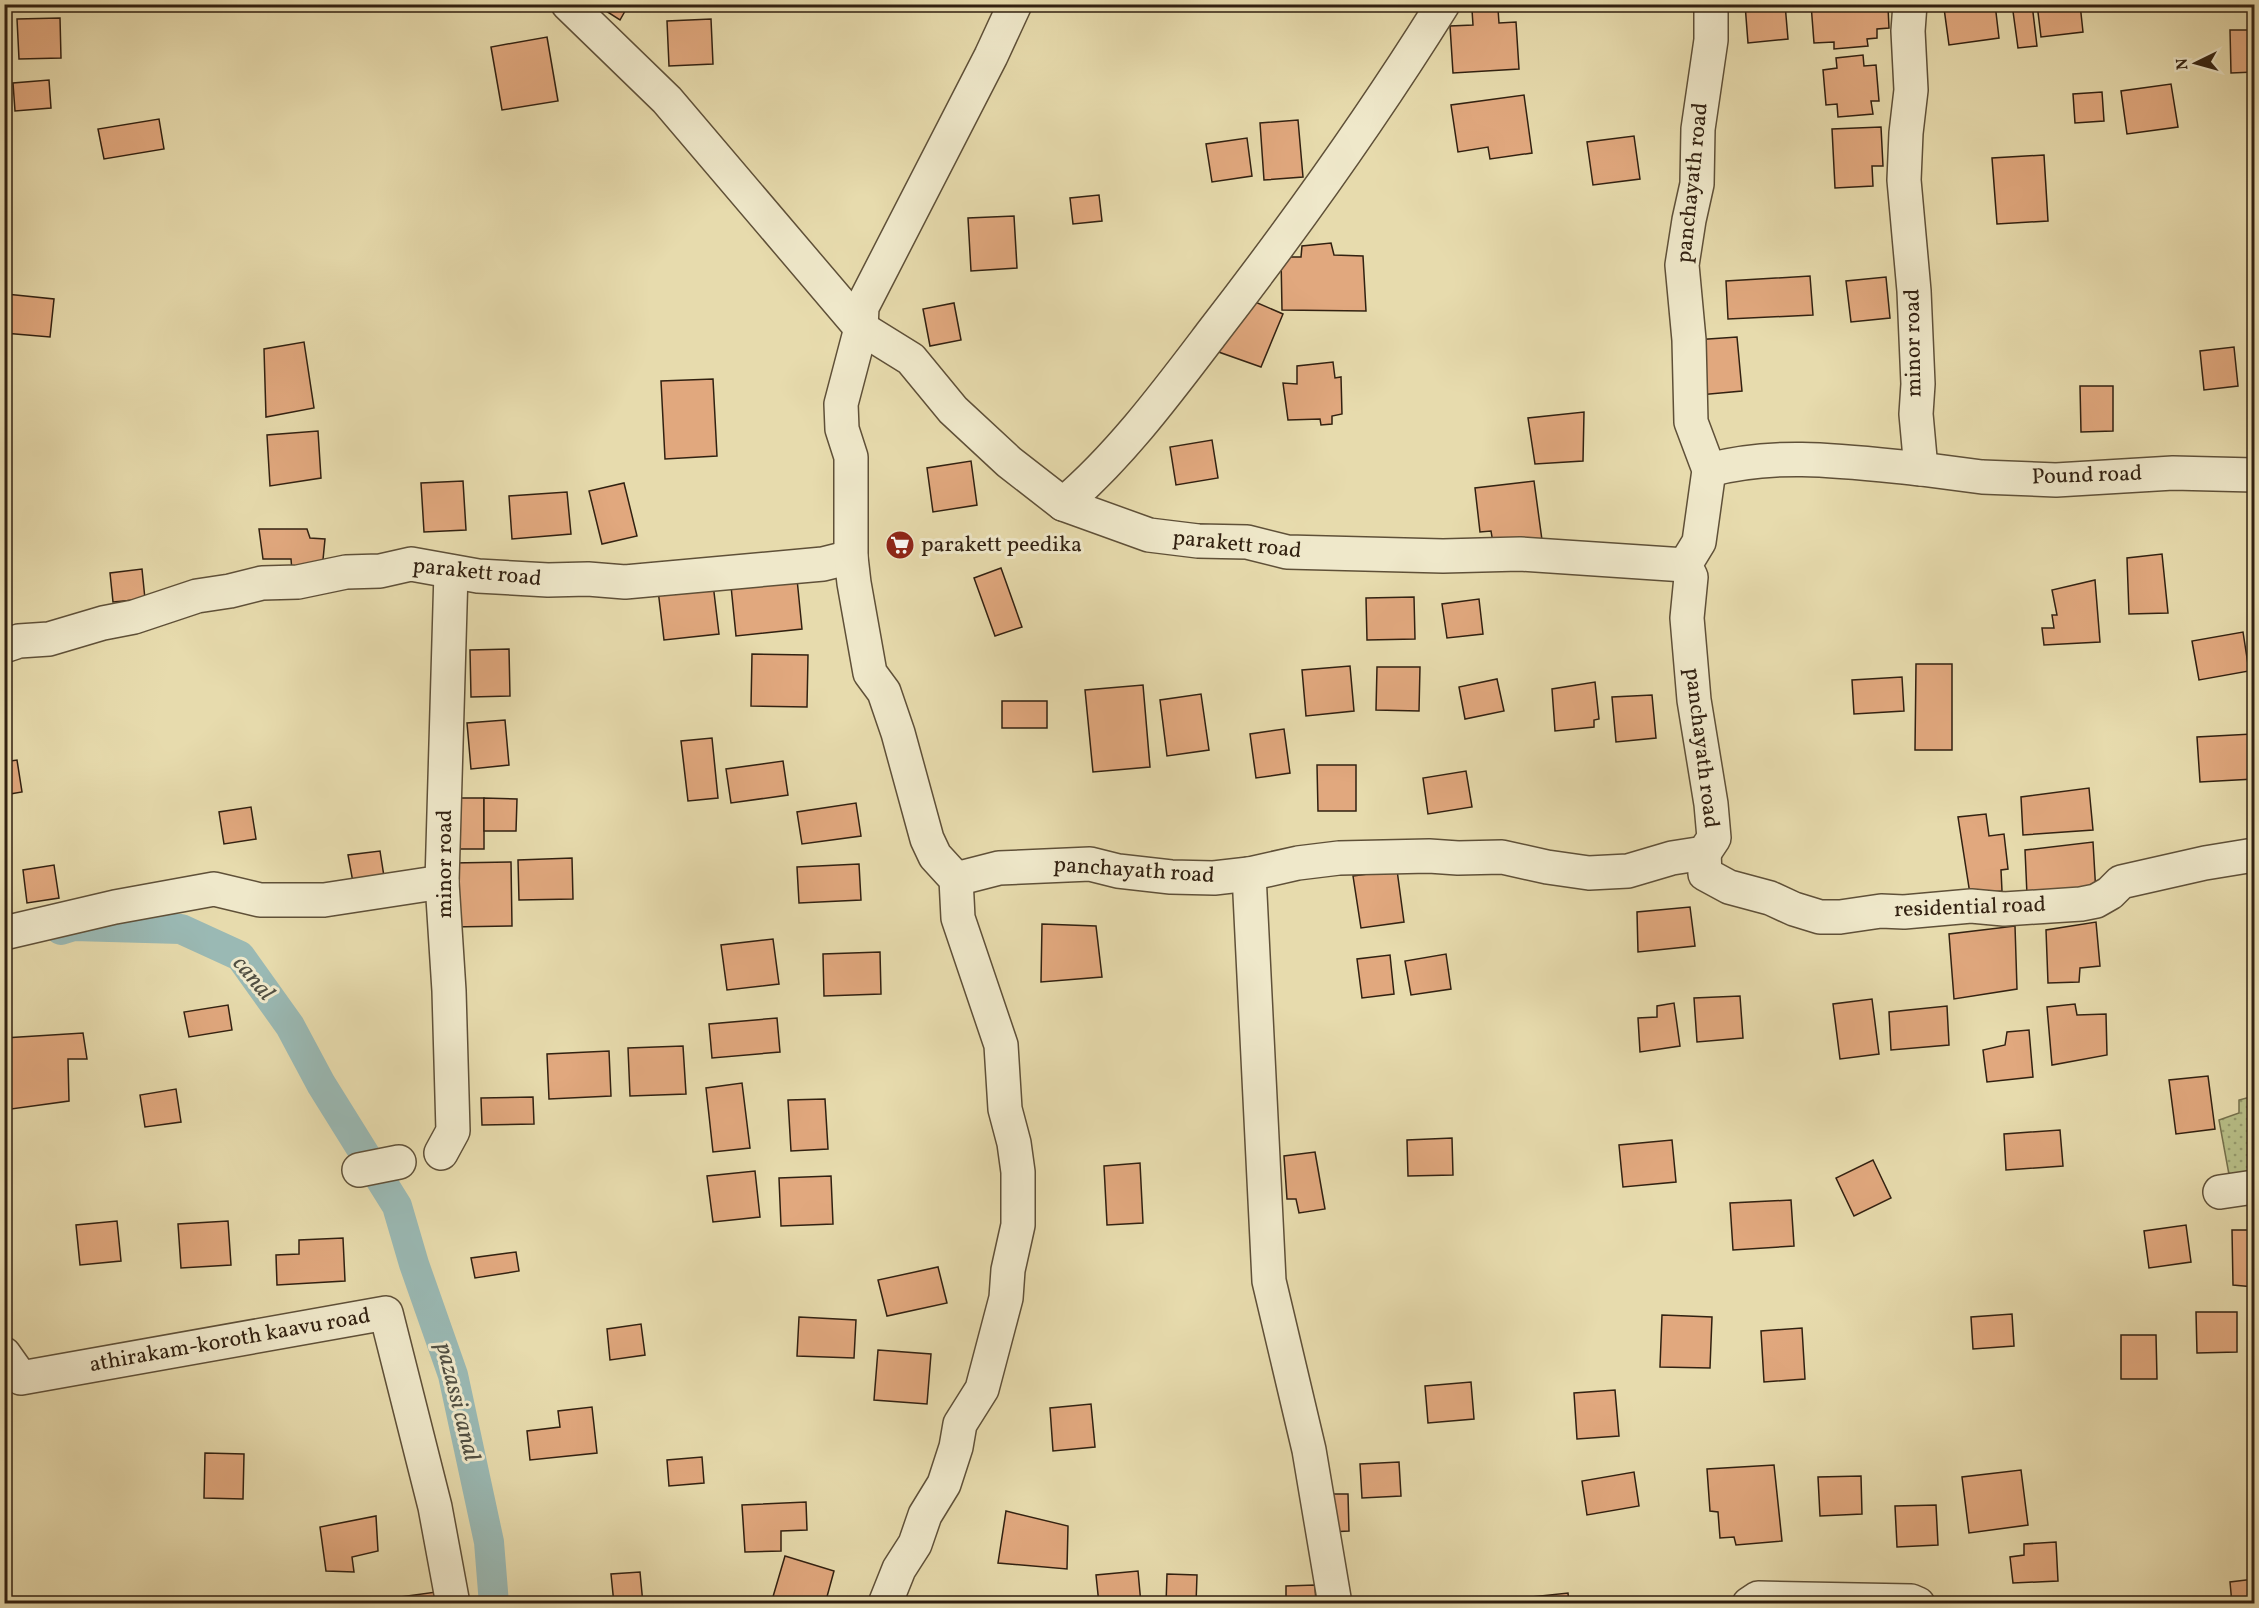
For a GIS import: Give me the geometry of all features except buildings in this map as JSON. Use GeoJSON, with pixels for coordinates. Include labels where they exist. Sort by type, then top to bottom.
{"type":"FeatureCollection","features":[{"type":"Feature","properties":{"kind":"street","name":"parakett road"},"geometry":{"type":"LineString","coordinates":[[568,4],[667,100],[861,328],[911,360],[953,410],[1010,462],[1064,504],[1149,535],[1198,541],[1247,542],[1287,552],[1454,556],[1521,554],[1685,565]]}},
{"type":"Feature","properties":{"kind":"street"},"geometry":{"type":"LineString","coordinates":[[885,1604],[899,1569],[915,1544],[925,1515],[944,1484],[956,1447],[960,1424],[982,1389],[1006,1298],[1008,1270],[1018,1226],[1018,1172],[1014,1143],[1005,1109],[1001,1045],[958,918],[956,879],[935,856],[927,838],[888,702],[884,692],[870,673],[851,557],[851,457],[842,429],[841,404],[861,328],[862,307],[992,56],[1015,4]]}},
{"type":"Feature","properties":{"kind":"street"},"geometry":{"type":"LineString","coordinates":[[1064,504],[1091,481],[1179,376],[1244,292],[1359,133],[1443,4]]}},
{"type":"Feature","properties":{"kind":"street","name":"panchayath road"},"geometry":{"type":"LineString","coordinates":[[956,879],[999,868],[1090,864],[1118,871],[1171,877],[1214,878],[1249,874],[1298,862],[1339,858],[1429,856],[1502,857],[1547,867],[1598,872],[1628,871],[1672,858],[1704,853],[1714,838],[1711,804],[1694,700],[1687,618],[1691,577],[1685,565],[1699,542],[1709,470],[1691,422],[1683,265],[1697,184],[1698,129],[1711,40],[1711,4]]}},
{"type":"Feature","properties":{"kind":"street","name":"minor road"},"geometry":{"type":"LineString","coordinates":[[1910,4],[1908,31],[1911,90],[1904,180],[1914,291],[1918,384],[1916,414],[1921,469]]}},
{"type":"Feature","properties":{"kind":"street"},"geometry":{"type":"LineString","coordinates":[[1709,470],[1736,463],[1779,459],[1832,460],[1921,469]]}},
{"type":"Feature","properties":{"kind":"street","name":"Pound road"},"geometry":{"type":"LineString","coordinates":[[1921,469],[1982,477],[2056,480],[2173,473],[2254,474]]}},
{"type":"Feature","properties":{"kind":"street","name":"parakett road"},"geometry":{"type":"LineString","coordinates":[[4,646],[19,641],[49,639],[103,623],[134,618],[197,596],[262,583],[297,582],[346,572],[380,571],[411,564],[478,576],[625,582],[732,573],[766,567],[802,566],[851,557]]}},
{"type":"Feature","properties":{"kind":"street","name":"minor road"},"geometry":{"type":"LineString","coordinates":[[441,1153],[453,1131],[449,991],[442,882],[451,572]]}},
{"type":"Feature","properties":{"kind":"street","name":"residential road"},"geometry":{"type":"LineString","coordinates":[[1704,853],[1705,874],[1729,887],[1770,898],[1820,917],[1971,906],[2004,909],[2081,904],[2096,901],[2110,893],[2121,882],[2205,862],[2254,855]]}},
{"type":"Feature","properties":{"kind":"street"},"geometry":{"type":"LineString","coordinates":[[1249,874],[1269,1281],[1309,1450],[1335,1604]]}},
{"type":"Feature","properties":{"kind":"street"},"geometry":{"type":"LineString","coordinates":[[4,933],[116,907],[213,889],[260,900],[324,900],[442,882]]}},
{"type":"Feature","properties":{"kind":"street"},"geometry":{"type":"LineString","coordinates":[[359,1170],[399,1162]]}},
{"type":"Feature","properties":{"kind":"street"},"geometry":{"type":"LineString","coordinates":[[2220,1192],[2254,1187]]}},
{"type":"Feature","properties":{"kind":"street","name":"athirakam-koroth kaavu road"},"geometry":{"type":"LineString","coordinates":[[4,1354],[21,1378],[386,1312],[435,1507],[453,1604]]}},
{"type":"Feature","properties":{"kind":"street"},"geometry":{"type":"LineString","coordinates":[[1749,1604],[1758,1598],[1911,1601],[1918,1604]]}},
{"type":"Feature","properties":{"kind":"green space"},"geometry":{"type":"Polygon","coordinates":[[[2254,1096],[2254,1184],[2230,1180],[2219,1120],[2239,1113],[2239,1100],[2254,1096]]]}},
{"type":"Feature","properties":{"kind":"waterway","name":"canal"},"geometry":{"type":"LineString","coordinates":[[61,930],[74,926],[181,929],[240,956],[290,1026],[321,1084],[397,1206],[414,1264],[453,1375],[489,1542],[494,1604]]}},
{"type":"Feature","properties":{"kind":"place","name":"parakett peedika"},"geometry":{"type":"Point","coordinates":[900,545]}},
{"type":"Feature","properties":{"kind":"water label","name":"pazassi canal"},"geometry":{"type":"Point","coordinates":[457,1402]}}]}
